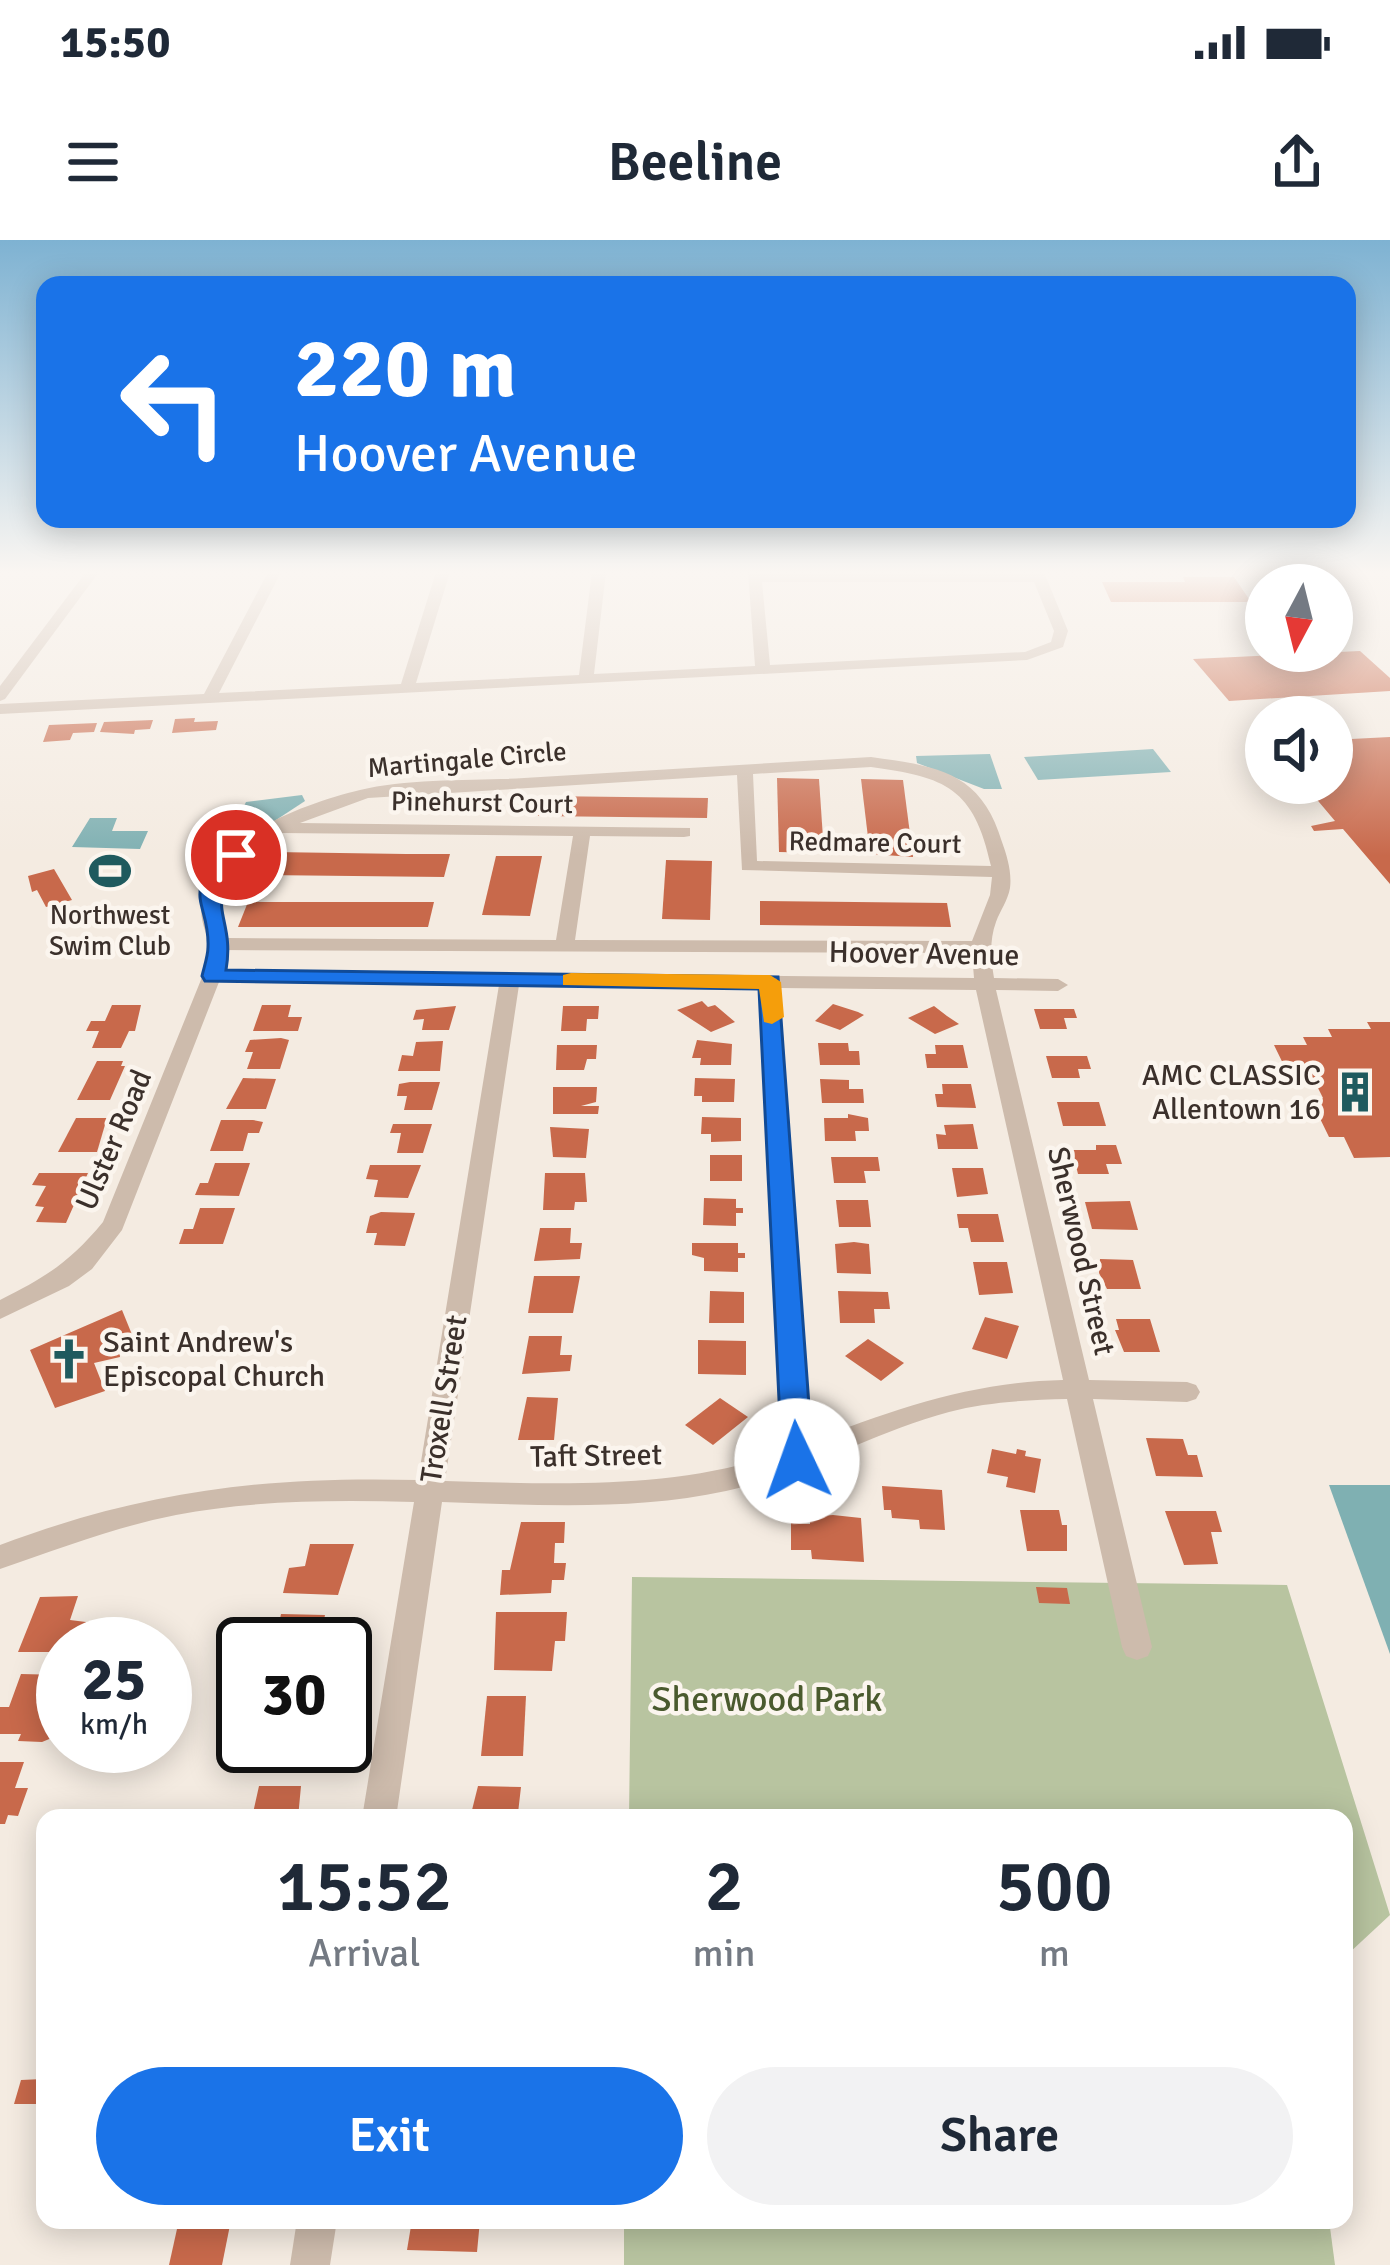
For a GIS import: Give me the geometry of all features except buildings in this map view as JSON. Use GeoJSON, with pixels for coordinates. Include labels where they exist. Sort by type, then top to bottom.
{"type":"FeatureCollection","features":[{"type":"Feature","properties":{"kind":"street"},"geometry":{"type":"LineString","coordinates":[[0,696],[22,666]]}},
{"type":"Feature","properties":{"kind":"street"},"geometry":{"type":"LineString","coordinates":[[209,698],[226,666]]}},
{"type":"Feature","properties":{"kind":"street"},"geometry":{"type":"LineString","coordinates":[[407,688],[414,666]]}},
{"type":"Feature","properties":{"kind":"street"},"geometry":{"type":"LineString","coordinates":[[586,678],[587,666]]}},
{"type":"Feature","properties":{"kind":"street"},"geometry":{"type":"LineString","coordinates":[[0,709],[814,666]]}},
{"type":"Feature","properties":{"kind":"street","name":"Martingale Circle"},"geometry":{"type":"LineString","coordinates":[[220,944],[207,903],[219,870],[330,803],[396,790],[872,762],[953,779],[980,800],[1001,872]]}},
{"type":"Feature","properties":{"kind":"street","name":"Redmare Court"},"geometry":{"type":"LineString","coordinates":[[745,769],[748,866],[1001,872]]}},
{"type":"Feature","properties":{"kind":"street","name":"Pinehurst Court"},"geometry":{"type":"LineString","coordinates":[[280,829],[684,832]]}},
{"type":"Feature","properties":{"kind":"street"},"geometry":{"type":"LineString","coordinates":[[565,944],[582,831]]}},
{"type":"Feature","properties":{"kind":"street","name":"Sherwood Street"},"geometry":{"type":"LineString","coordinates":[[1001,872],[1001,891],[980,947],[985,985],[1137,1647]]}},
{"type":"Feature","properties":{"kind":"street","name":"Hoover Avenue"},"geometry":{"type":"LineString","coordinates":[[220,944],[980,947]]}},
{"type":"Feature","properties":{"kind":"street","name":"Ulster Road"},"geometry":{"type":"LineString","coordinates":[[0,1310],[83,1263],[114,1225],[213,976],[220,944]]}},
{"type":"Feature","properties":{"kind":"street","name":"Hoover Avenue"},"geometry":{"type":"LineString","coordinates":[[213,976],[1058,985]]}},
{"type":"Feature","properties":{"kind":"street","name":"Troxell Street"},"geometry":{"type":"LineString","coordinates":[[380,1809],[510,980]]}},
{"type":"Feature","properties":{"kind":"street"},"geometry":{"type":"LineString","coordinates":[[770,982],[797,1461]]}},
{"type":"Feature","properties":{"kind":"street","name":"Taft Street"},"geometry":{"type":"LineString","coordinates":[[0,1557],[87,1527],[234,1495],[674,1488],[728,1480],[797,1461],[953,1402],[1015,1392],[1187,1392]]}},
{"type":"Feature","properties":{"kind":"street"},"geometry":{"type":"LineString","coordinates":[[310,2265],[316,2229]]}},
{"type":"Feature","properties":{"kind":"green space","name":"Sherwood Park"},"geometry":{"type":"Polygon","coordinates":[[[632,1577],[1287,1585],[1390,1915],[1353,1949],[1353,1809],[629,1809],[632,1577]]]}},
{"type":"Feature","properties":{"kind":"green space"},"geometry":{"type":"Polygon","coordinates":[[[624,2229],[1330,2229],[1335,2265],[624,2265],[624,2229]]]}},
{"type":"Feature","properties":{"kind":"water"},"geometry":{"type":"Polygon","coordinates":[[[1153,749],[1171,772],[1038,780],[1024,757],[1153,749]]]}},
{"type":"Feature","properties":{"kind":"water"},"geometry":{"type":"Polygon","coordinates":[[[990,754],[1002,789],[984,789],[917,763],[916,756],[990,754]]]}},
{"type":"Feature","properties":{"kind":"water"},"geometry":{"type":"Polygon","coordinates":[[[302,795],[305,801],[244,841],[227,841],[246,802],[302,795]]]}},
{"type":"Feature","properties":{"kind":"water"},"geometry":{"type":"Polygon","coordinates":[[[90,818],[117,818],[112,831],[148,831],[140,849],[72,847],[90,818]]]}},
{"type":"Feature","properties":{"kind":"water"},"geometry":{"type":"Polygon","coordinates":[[[1329,1485],[1390,1485],[1390,1654],[1329,1485]]]}},
{"type":"Feature","properties":{"kind":"slow traffic"},"geometry":{"type":"LineString","coordinates":[[571,980],[770,982],[772,1017]]}},
{"type":"Feature","properties":{"kind":"place","name":"Northwest Swim Club"},"geometry":{"type":"Point","coordinates":[110,871]}},
{"type":"Feature","properties":{"kind":"place","name":"AMC CLASSIC Allentown 16"},"geometry":{"type":"Point","coordinates":[1355,1092]}},
{"type":"Feature","properties":{"kind":"place","name":"Saint Andrew's Episcopal Church"},"geometry":{"type":"Point","coordinates":[69,1359]}},
{"type":"Feature","properties":{"kind":"route"},"geometry":{"type":"LineString","coordinates":[[236,855],[219,870],[207,903],[220,944],[213,976],[770,982],[797,1461]]}}]}
